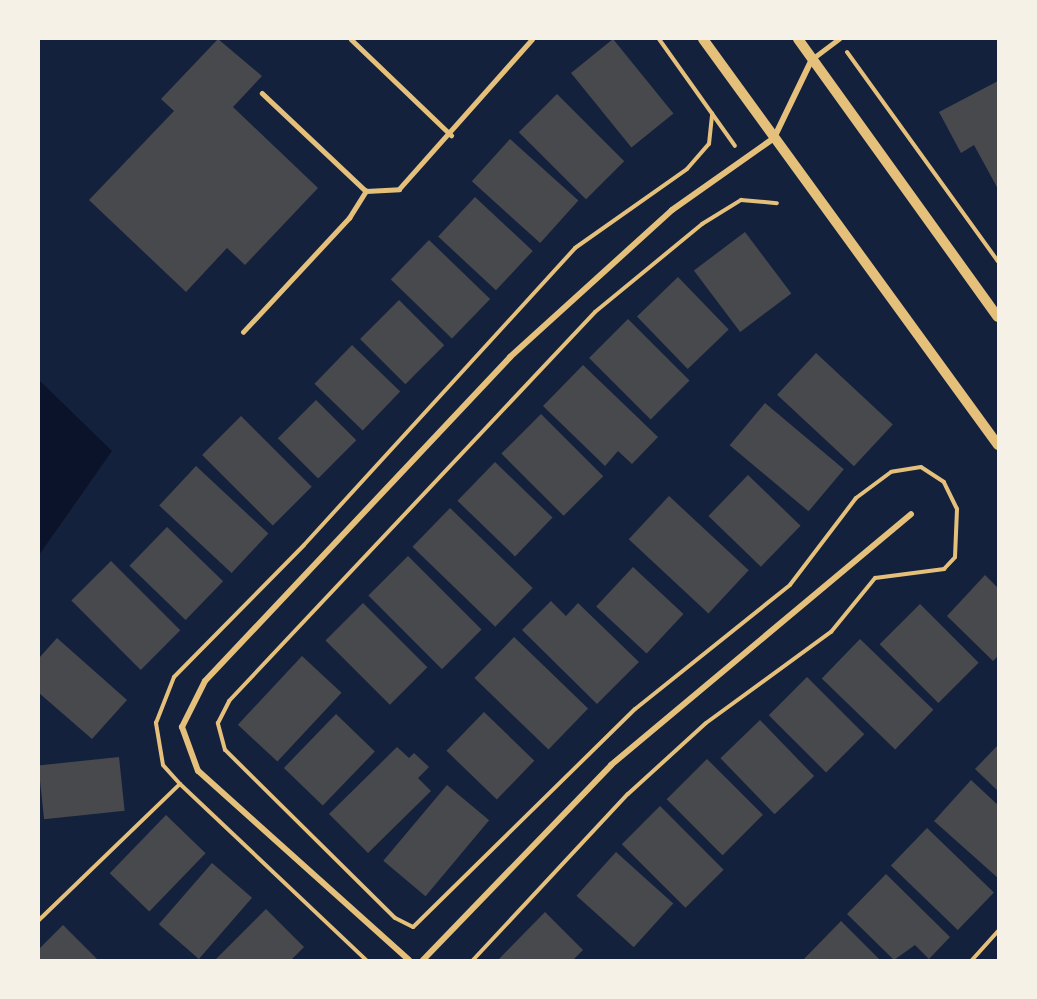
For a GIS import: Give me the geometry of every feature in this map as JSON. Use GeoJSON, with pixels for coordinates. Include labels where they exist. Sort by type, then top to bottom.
{"type":"FeatureCollection","features":[{"type":"Feature","properties":{"kind":"street"},"geometry":{"type":"LineString","coordinates":[[703,39],[998,445]]}},
{"type":"Feature","properties":{"kind":"street"},"geometry":{"type":"LineString","coordinates":[[798,39],[998,317]]}},
{"type":"Feature","properties":{"kind":"street"},"geometry":{"type":"LineString","coordinates":[[409,960],[198,771],[182,727],[205,681],[510,357],[672,210],[774,138],[812,58]]}},
{"type":"Feature","properties":{"kind":"street"},"geometry":{"type":"LineString","coordinates":[[423,960],[611,765],[911,514]]}},
{"type":"Feature","properties":{"kind":"lane"},"geometry":{"type":"LineString","coordinates":[[351,39],[451,135]]}},
{"type":"Feature","properties":{"kind":"lane"},"geometry":{"type":"LineString","coordinates":[[262,93],[366,191],[399,189],[451,135],[532,39]]}},
{"type":"Feature","properties":{"kind":"lane"},"geometry":{"type":"LineString","coordinates":[[812,58],[839,39]]}},
{"type":"Feature","properties":{"kind":"lane"},"geometry":{"type":"LineString","coordinates":[[243,332],[348,218],[366,191]]}},
{"type":"Feature","properties":{"kind":"path"},"geometry":{"type":"LineString","coordinates":[[659,39],[745,159]]}},
{"type":"Feature","properties":{"kind":"path"},"geometry":{"type":"LineString","coordinates":[[839,39],[998,261]]}},
{"type":"Feature","properties":{"kind":"path"},"geometry":{"type":"LineString","coordinates":[[473,960],[628,794],[706,723],[831,632],[875,578],[944,569],[955,557],[957,509],[944,482],[921,467],[891,472],[856,498],[790,585],[635,709],[413,927],[395,918],[225,750],[218,723],[229,701],[595,312],[702,224],[741,200],[777,203]]}},
{"type":"Feature","properties":{"kind":"path"},"geometry":{"type":"LineString","coordinates":[[180,784],[366,960]]}},
{"type":"Feature","properties":{"kind":"path"},"geometry":{"type":"LineString","coordinates":[[972,960],[998,931]]}},
{"type":"Feature","properties":{"kind":"water"},"geometry":{"type":"Polygon","coordinates":[[[39,380],[112,451],[39,555],[39,380]]]}},
{"type":"Feature","properties":{"kind":"building"},"geometry":{"type":"Polygon","coordinates":[[[218,39],[262,76],[233,107],[318,188],[245,265],[227,248],[186,292],[89,200],[174,111],[161,99],[218,39]]]}},
{"type":"Feature","properties":{"kind":"building"},"geometry":{"type":"Polygon","coordinates":[[[613,39],[673,114],[631,148],[571,73],[613,39]]]}},
{"type":"Feature","properties":{"kind":"building"},"geometry":{"type":"Polygon","coordinates":[[[998,81],[998,189],[974,145],[961,153],[939,112],[998,81]]]}},
{"type":"Feature","properties":{"kind":"building"},"geometry":{"type":"Polygon","coordinates":[[[557,94],[624,161],[586,199],[519,132],[557,94]]]}},
{"type":"Feature","properties":{"kind":"building"},"geometry":{"type":"Polygon","coordinates":[[[510,139],[578,201],[540,243],[472,181],[510,139]]]}},
{"type":"Feature","properties":{"kind":"building"},"geometry":{"type":"Polygon","coordinates":[[[475,197],[533,251],[496,290],[438,236],[475,197]]]}},
{"type":"Feature","properties":{"kind":"building"},"geometry":{"type":"Polygon","coordinates":[[[745,232],[791,293],[740,332],[694,271],[745,232]]]}},
{"type":"Feature","properties":{"kind":"building"},"geometry":{"type":"Polygon","coordinates":[[[429,240],[490,299],[452,339],[391,280],[429,240]]]}},
{"type":"Feature","properties":{"kind":"building"},"geometry":{"type":"Polygon","coordinates":[[[678,277],[729,330],[688,369],[637,317],[678,277]]]}},
{"type":"Feature","properties":{"kind":"building"},"geometry":{"type":"Polygon","coordinates":[[[399,300],[444,345],[405,384],[360,339],[399,300]]]}},
{"type":"Feature","properties":{"kind":"building"},"geometry":{"type":"Polygon","coordinates":[[[628,319],[690,381],[651,419],[589,358],[628,319]]]}},
{"type":"Feature","properties":{"kind":"building"},"geometry":{"type":"Polygon","coordinates":[[[352,345],[400,392],[363,430],[314,384],[352,345]]]}},
{"type":"Feature","properties":{"kind":"building"},"geometry":{"type":"Polygon","coordinates":[[[816,353],[893,425],[854,466],[777,395],[816,353]]]}},
{"type":"Feature","properties":{"kind":"building"},"geometry":{"type":"Polygon","coordinates":[[[583,365],[658,437],[632,464],[618,451],[605,466],[543,406],[583,365]]]}},
{"type":"Feature","properties":{"kind":"building"},"geometry":{"type":"Polygon","coordinates":[[[316,400],[356,440],[318,478],[278,438],[316,400]]]}},
{"type":"Feature","properties":{"kind":"building"},"geometry":{"type":"Polygon","coordinates":[[[765,403],[844,469],[809,511],[730,445],[765,403]]]}},
{"type":"Feature","properties":{"kind":"building"},"geometry":{"type":"Polygon","coordinates":[[[541,414],[603,476],[564,516],[501,454],[541,414]]]}},
{"type":"Feature","properties":{"kind":"building"},"geometry":{"type":"Polygon","coordinates":[[[241,416],[312,487],[273,526],[202,455],[241,416]]]}},
{"type":"Feature","properties":{"kind":"building"},"geometry":{"type":"Polygon","coordinates":[[[495,462],[553,518],[515,556],[457,501],[495,462]]]}},
{"type":"Feature","properties":{"kind":"building"},"geometry":{"type":"Polygon","coordinates":[[[196,466],[268,534],[232,573],[159,505],[196,466]]]}},
{"type":"Feature","properties":{"kind":"building"},"geometry":{"type":"Polygon","coordinates":[[[748,475],[801,526],[761,567],[708,516],[748,475]]]}},
{"type":"Feature","properties":{"kind":"building"},"geometry":{"type":"Polygon","coordinates":[[[669,496],[749,570],[708,613],[629,539],[669,496]]]}},
{"type":"Feature","properties":{"kind":"building"},"geometry":{"type":"Polygon","coordinates":[[[450,508],[533,588],[495,627],[412,547],[450,508]]]}},
{"type":"Feature","properties":{"kind":"building"},"geometry":{"type":"Polygon","coordinates":[[[167,527],[223,581],[186,620],[129,566],[167,527]]]}},
{"type":"Feature","properties":{"kind":"building"},"geometry":{"type":"Polygon","coordinates":[[[408,556],[482,630],[442,669],[368,596],[408,556]]]}},
{"type":"Feature","properties":{"kind":"building"},"geometry":{"type":"Polygon","coordinates":[[[111,561],[180,630],[141,670],[71,601],[111,561]]]}},
{"type":"Feature","properties":{"kind":"building"},"geometry":{"type":"Polygon","coordinates":[[[633,567],[683,614],[647,654],[596,606],[633,567]]]}},
{"type":"Feature","properties":{"kind":"building"},"geometry":{"type":"Polygon","coordinates":[[[985,575],[998,588],[998,656],[993,661],[947,616],[985,575]]]}},
{"type":"Feature","properties":{"kind":"building"},"geometry":{"type":"Polygon","coordinates":[[[551,601],[566,616],[578,603],[639,662],[597,704],[522,630],[551,601]]]}},
{"type":"Feature","properties":{"kind":"building"},"geometry":{"type":"Polygon","coordinates":[[[363,603],[427,667],[390,705],[326,640],[363,603]]]}},
{"type":"Feature","properties":{"kind":"building"},"geometry":{"type":"Polygon","coordinates":[[[920,604],[979,663],[938,703],[880,644],[920,604]]]}},
{"type":"Feature","properties":{"kind":"building"},"geometry":{"type":"Polygon","coordinates":[[[514,637],[588,709],[548,750],[474,678],[514,637]]]}},
{"type":"Feature","properties":{"kind":"building"},"geometry":{"type":"Polygon","coordinates":[[[57,638],[127,700],[92,739],[39,693],[39,658],[57,638]]]}},
{"type":"Feature","properties":{"kind":"building"},"geometry":{"type":"Polygon","coordinates":[[[860,639],[933,710],[895,749],[822,679],[860,639]]]}},
{"type":"Feature","properties":{"kind":"building"},"geometry":{"type":"Polygon","coordinates":[[[302,656],[341,693],[277,762],[238,725],[302,656]]]}},
{"type":"Feature","properties":{"kind":"building"},"geometry":{"type":"Polygon","coordinates":[[[807,677],[864,734],[826,772],[769,715],[807,677]]]}},
{"type":"Feature","properties":{"kind":"building"},"geometry":{"type":"Polygon","coordinates":[[[484,712],[534,761],[497,799],[446,751],[484,712]]]}},
{"type":"Feature","properties":{"kind":"building"},"geometry":{"type":"Polygon","coordinates":[[[336,714],[375,752],[323,805],[284,768],[336,714]]]}},
{"type":"Feature","properties":{"kind":"building"},"geometry":{"type":"Polygon","coordinates":[[[760,720],[814,776],[775,814],[720,758],[760,720]]]}},
{"type":"Feature","properties":{"kind":"building"},"geometry":{"type":"Polygon","coordinates":[[[998,745],[998,791],[975,769],[998,745]]]}},
{"type":"Feature","properties":{"kind":"building"},"geometry":{"type":"Polygon","coordinates":[[[397,747],[409,758],[414,753],[429,767],[418,778],[431,791],[368,853],[329,814],[397,747]]]}},
{"type":"Feature","properties":{"kind":"building"},"geometry":{"type":"Polygon","coordinates":[[[119,757],[125,811],[44,819],[39,765],[119,757]]]}},
{"type":"Feature","properties":{"kind":"building"},"geometry":{"type":"Polygon","coordinates":[[[707,759],[763,815],[723,855],[667,799],[707,759]]]}},
{"type":"Feature","properties":{"kind":"building"},"geometry":{"type":"Polygon","coordinates":[[[971,780],[998,805],[998,878],[934,821],[971,780]]]}},
{"type":"Feature","properties":{"kind":"building"},"geometry":{"type":"Polygon","coordinates":[[[447,785],[489,820],[425,896],[383,861],[447,785]]]}},
{"type":"Feature","properties":{"kind":"building"},"geometry":{"type":"Polygon","coordinates":[[[660,806],[724,870],[685,908],[622,844],[660,806]]]}},
{"type":"Feature","properties":{"kind":"building"},"geometry":{"type":"Polygon","coordinates":[[[166,815],[206,853],[149,911],[110,873],[166,815]]]}},
{"type":"Feature","properties":{"kind":"building"},"geometry":{"type":"Polygon","coordinates":[[[927,828],[994,893],[958,930],[891,865],[927,828]]]}},
{"type":"Feature","properties":{"kind":"building"},"geometry":{"type":"Polygon","coordinates":[[[616,852],[673,904],[634,947],[577,896],[616,852]]]}},
{"type":"Feature","properties":{"kind":"building"},"geometry":{"type":"Polygon","coordinates":[[[212,863],[252,898],[199,959],[159,924],[212,863]]]}},
{"type":"Feature","properties":{"kind":"building"},"geometry":{"type":"Polygon","coordinates":[[[886,874],[950,937],[929,959],[915,945],[894,960],[847,914],[886,874]]]}},
{"type":"Feature","properties":{"kind":"building"},"geometry":{"type":"Polygon","coordinates":[[[266,909],[304,947],[291,960],[215,960],[266,909]]]}},
{"type":"Feature","properties":{"kind":"building"},"geometry":{"type":"Polygon","coordinates":[[[545,912],[583,950],[573,960],[498,960],[545,912]]]}},
{"type":"Feature","properties":{"kind":"building"},"geometry":{"type":"Polygon","coordinates":[[[841,921],[880,960],[803,960],[841,921]]]}},
{"type":"Feature","properties":{"kind":"building"},"geometry":{"type":"Polygon","coordinates":[[[63,925],[98,960],[39,960],[39,949],[63,925]]]}}]}
